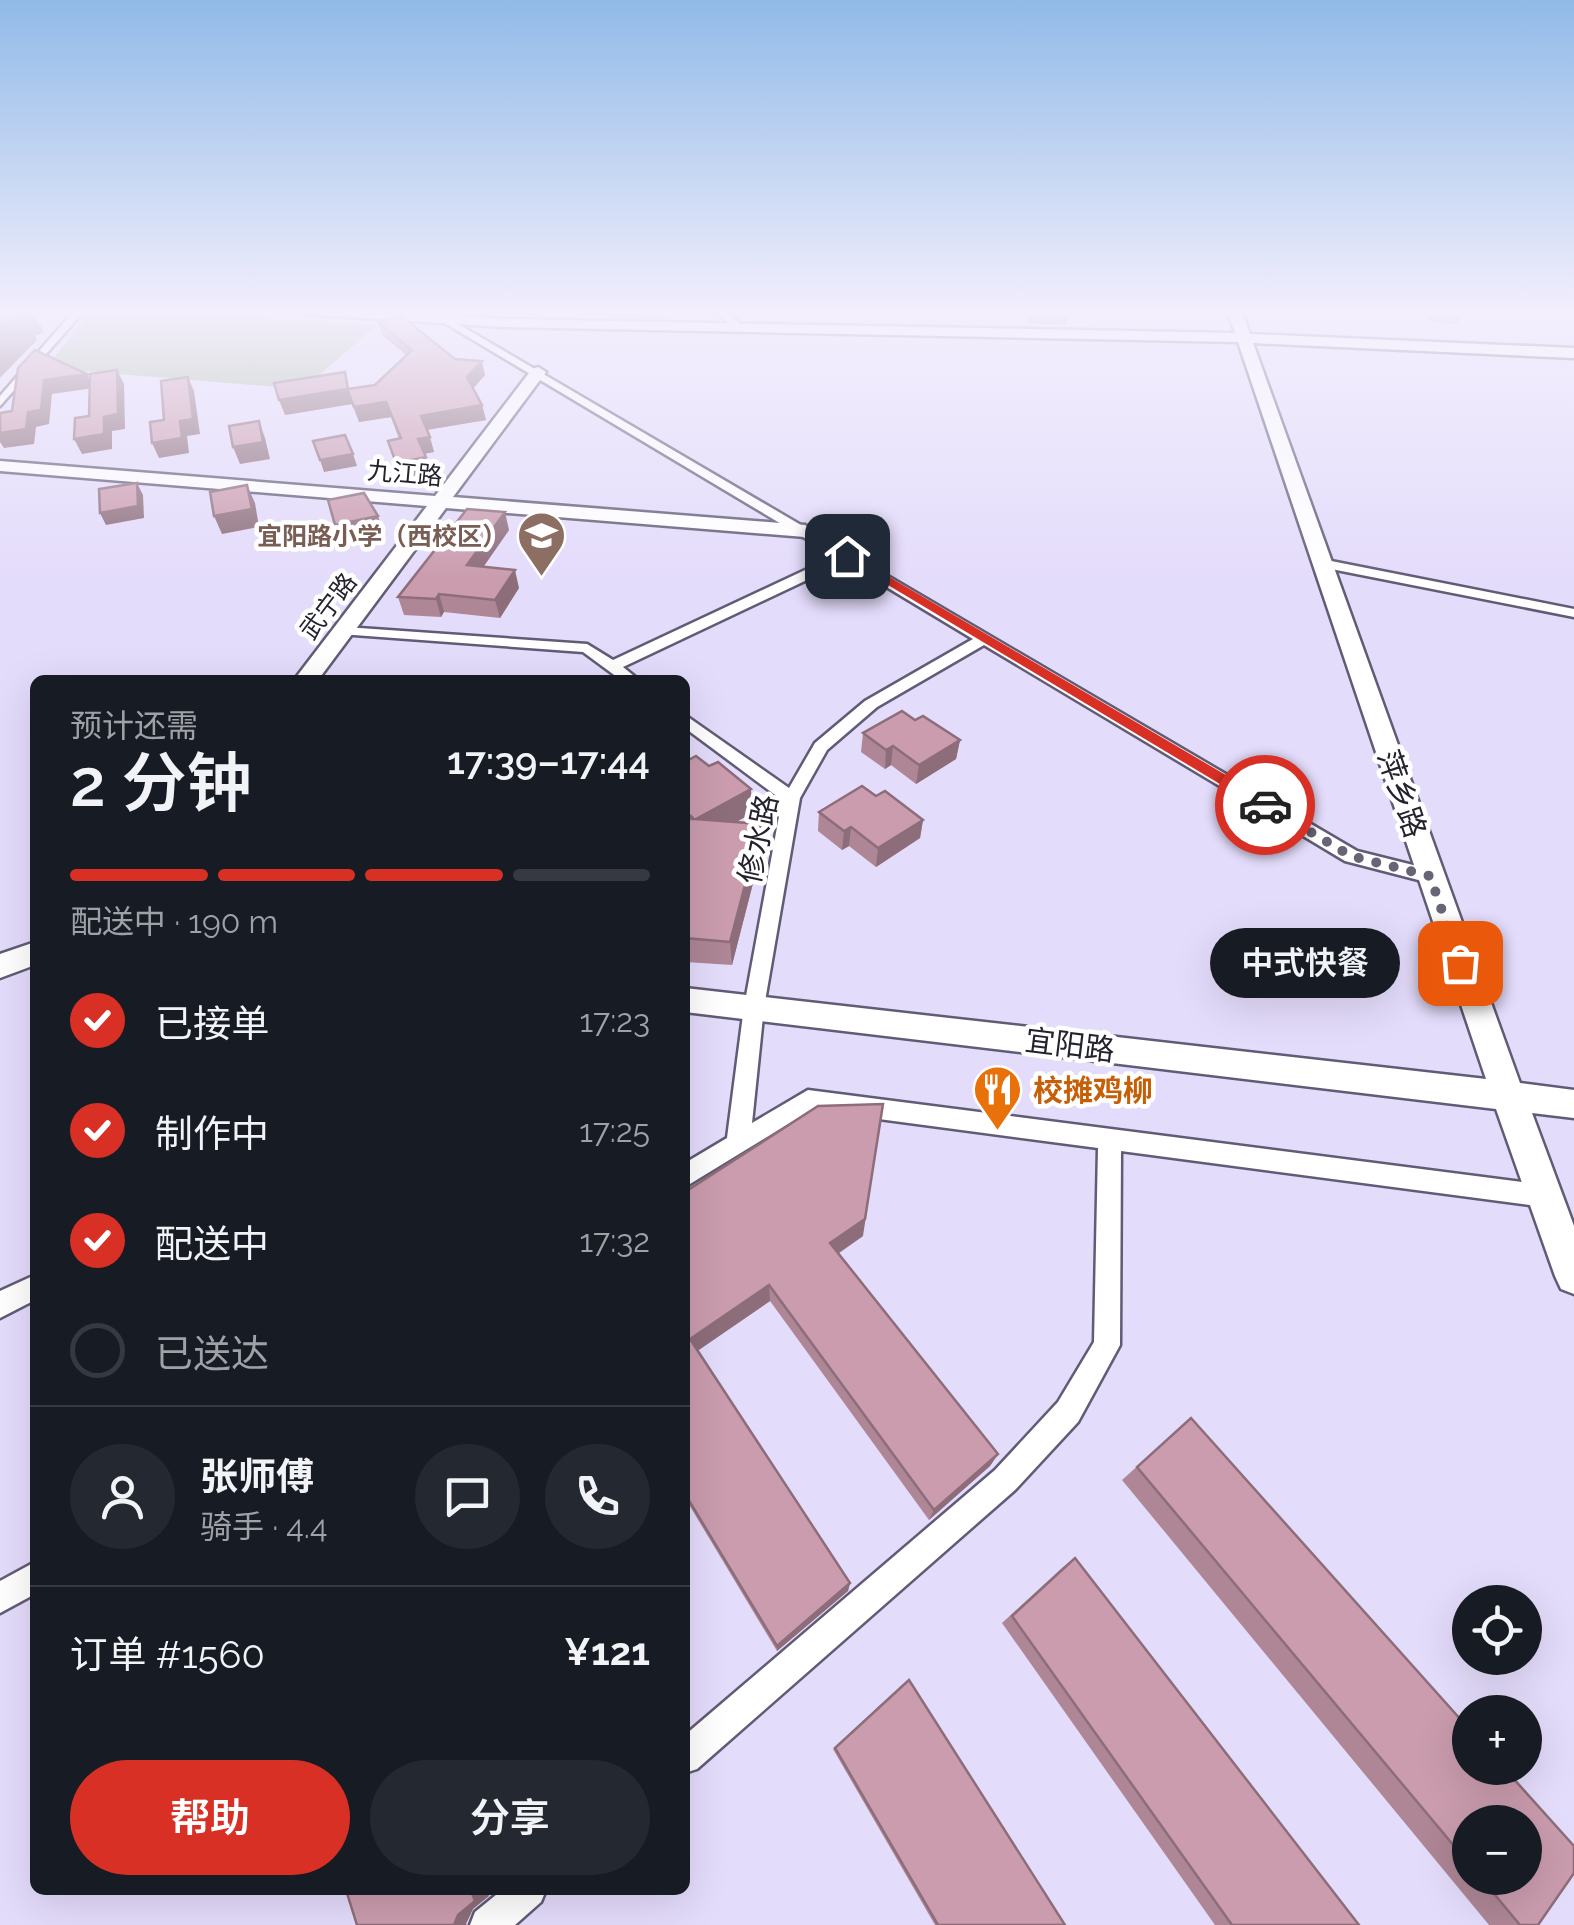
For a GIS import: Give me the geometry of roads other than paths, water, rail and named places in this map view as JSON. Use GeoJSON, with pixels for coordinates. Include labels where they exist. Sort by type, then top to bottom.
{"type":"FeatureCollection","features":[{"type":"Feature","properties":{"kind":"main road","name":"武宁路"},"geometry":{"type":"LineString","coordinates":[[310,675],[517,400]]}},
{"type":"Feature","properties":{"kind":"main road","name":"萍乡路"},"geometry":{"type":"LineString","coordinates":[[1265,400],[1574,1276]]}},
{"type":"Feature","properties":{"kind":"main road","name":"九江路"},"geometry":{"type":"LineString","coordinates":[[0,466],[806,531]]}},
{"type":"Feature","properties":{"kind":"main road"},"geometry":{"type":"LineString","coordinates":[[0,966],[30,956]]}},
{"type":"Feature","properties":{"kind":"main road","name":"宜阳路"},"geometry":{"type":"LineString","coordinates":[[690,1001],[1574,1104]]}},
{"type":"Feature","properties":{"kind":"street"},"geometry":{"type":"LineString","coordinates":[[585,400],[1351,856],[1430,876]]}},
{"type":"Feature","properties":{"kind":"street"},"geometry":{"type":"LineString","coordinates":[[612,666],[847,556]]}},
{"type":"Feature","properties":{"kind":"street"},"geometry":{"type":"LineString","coordinates":[[1321,563],[1574,614]]}},
{"type":"Feature","properties":{"kind":"street"},"geometry":{"type":"LineString","coordinates":[[345,631],[587,648],[624,675]]}},
{"type":"Feature","properties":{"kind":"street","name":"修水路"},"geometry":{"type":"LineString","coordinates":[[738,1144],[754,1008],[791,798],[820,747],[871,704],[984,638]]}},
{"type":"Feature","properties":{"kind":"street"},"geometry":{"type":"LineString","coordinates":[[690,724],[791,798]]}},
{"type":"Feature","properties":{"kind":"street"},"geometry":{"type":"LineString","coordinates":[[690,1173],[808,1100],[1545,1196]]}},
{"type":"Feature","properties":{"kind":"street"},"geometry":{"type":"LineString","coordinates":[[690,1752],[991,1492],[1068,1412],[1107,1345],[1110,1138]]}},
{"type":"Feature","properties":{"kind":"street"},"geometry":{"type":"LineString","coordinates":[[0,1306],[30,1290]]}},
{"type":"Feature","properties":{"kind":"street"},"geometry":{"type":"LineString","coordinates":[[0,1598],[30,1580]]}},
{"type":"Feature","properties":{"kind":"street"},"geometry":{"type":"LineString","coordinates":[[488,1925],[522,1895]]}},
{"type":"Feature","properties":{"kind":"place","name":"宜阳路小学（西校区）"},"geometry":{"type":"Point","coordinates":[542,578]}},
{"type":"Feature","properties":{"kind":"place","name":"中式快餐"},"geometry":{"type":"Point","coordinates":[1460,963]}},
{"type":"Feature","properties":{"kind":"place","name":"校摊鸡柳"},"geometry":{"type":"Point","coordinates":[998,1132]}}]}
